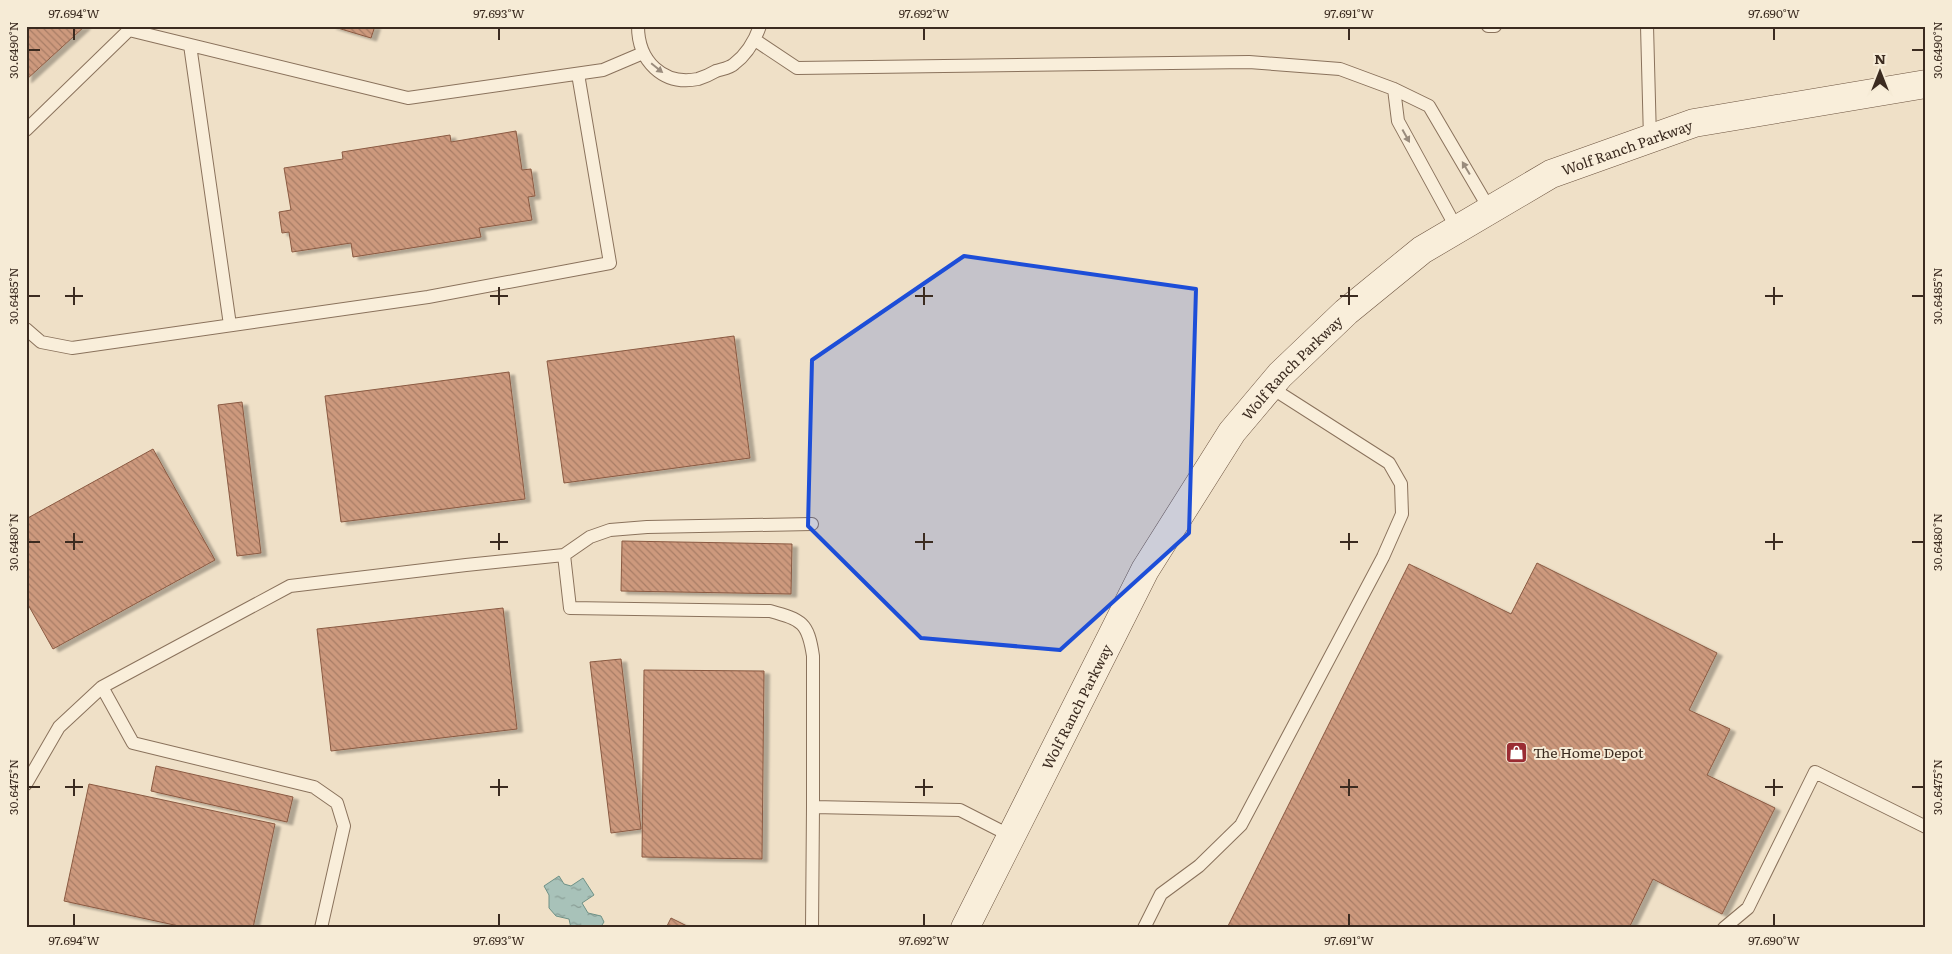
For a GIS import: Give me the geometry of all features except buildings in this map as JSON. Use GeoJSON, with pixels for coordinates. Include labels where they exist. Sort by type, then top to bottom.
{"type":"FeatureCollection","features":[{"type":"Feature","properties":{"kind":"street","name":"Wolf Ranch Parkway"},"geometry":{"type":"LineString","coordinates":[[965,928],[1145,570],[1232,432],[1270,387],[1346,312],[1422,250],[1551,174],[1694,123],[1926,84]]}},
{"type":"Feature","properties":{"kind":"lane"},"geometry":{"type":"LineString","coordinates":[[638,26],[638,36],[643,53],[657,70],[675,79],[698,79],[734,64],[755,40],[760,26]]}},
{"type":"Feature","properties":{"kind":"lane"},"geometry":{"type":"LineString","coordinates":[[1488,26],[1495,26]]}},
{"type":"Feature","properties":{"kind":"lane"},"geometry":{"type":"LineString","coordinates":[[1647,26],[1650,139]]}},
{"type":"Feature","properties":{"kind":"lane"},"geometry":{"type":"LineString","coordinates":[[26,130],[129,30],[408,98],[604,70],[643,53]]}},
{"type":"Feature","properties":{"kind":"lane"},"geometry":{"type":"LineString","coordinates":[[755,40],[797,68],[1250,62],[1340,69],[1394,89],[1429,106],[1490,210]]}},
{"type":"Feature","properties":{"kind":"lane"},"geometry":{"type":"LineString","coordinates":[[190,45],[230,325]]}},
{"type":"Feature","properties":{"kind":"lane"},"geometry":{"type":"LineString","coordinates":[[26,329],[41,342],[72,348],[428,297],[610,263],[578,74]]}},
{"type":"Feature","properties":{"kind":"lane"},"geometry":{"type":"LineString","coordinates":[[1394,89],[1398,121],[1457,229]]}},
{"type":"Feature","properties":{"kind":"lane"},"geometry":{"type":"LineString","coordinates":[[1144,928],[1161,894],[1199,866],[1240,825],[1382,557],[1402,514],[1401,484],[1389,462],[1270,387]]}},
{"type":"Feature","properties":{"kind":"lane"},"geometry":{"type":"LineString","coordinates":[[26,784],[59,727],[102,687],[290,586],[564,555],[590,537],[610,530],[647,527],[812,524]]}},
{"type":"Feature","properties":{"kind":"lane"},"geometry":{"type":"LineString","coordinates":[[564,555],[570,608],[770,611],[794,617],[810,633],[813,656],[812,928]]}},
{"type":"Feature","properties":{"kind":"lane"},"geometry":{"type":"LineString","coordinates":[[102,687],[133,743],[314,787],[336,803],[344,826],[321,928]]}},
{"type":"Feature","properties":{"kind":"lane"},"geometry":{"type":"LineString","coordinates":[[1724,928],[1748,908],[1815,772],[1926,827]]}},
{"type":"Feature","properties":{"kind":"lane"},"geometry":{"type":"LineString","coordinates":[[813,807],[960,810],[1011,836]]}},
{"type":"Feature","properties":{"kind":"highlighted area"},"geometry":{"type":"Polygon","coordinates":[[[964,256],[1196,289],[1189,533],[1060,650],[921,638],[808,526],[812,360],[964,256]]]}},
{"type":"Feature","properties":{"kind":"water"},"geometry":{"type":"Polygon","coordinates":[[[559,876],[564,884],[571,886],[583,878],[594,895],[582,903],[588,913],[601,916],[604,922],[600,928],[571,928],[569,919],[556,916],[549,908],[549,895],[544,886],[559,876]]]}},
{"type":"Feature","properties":{"kind":"place","name":"The Home Depot"},"geometry":{"type":"Point","coordinates":[1517,752]}}]}
